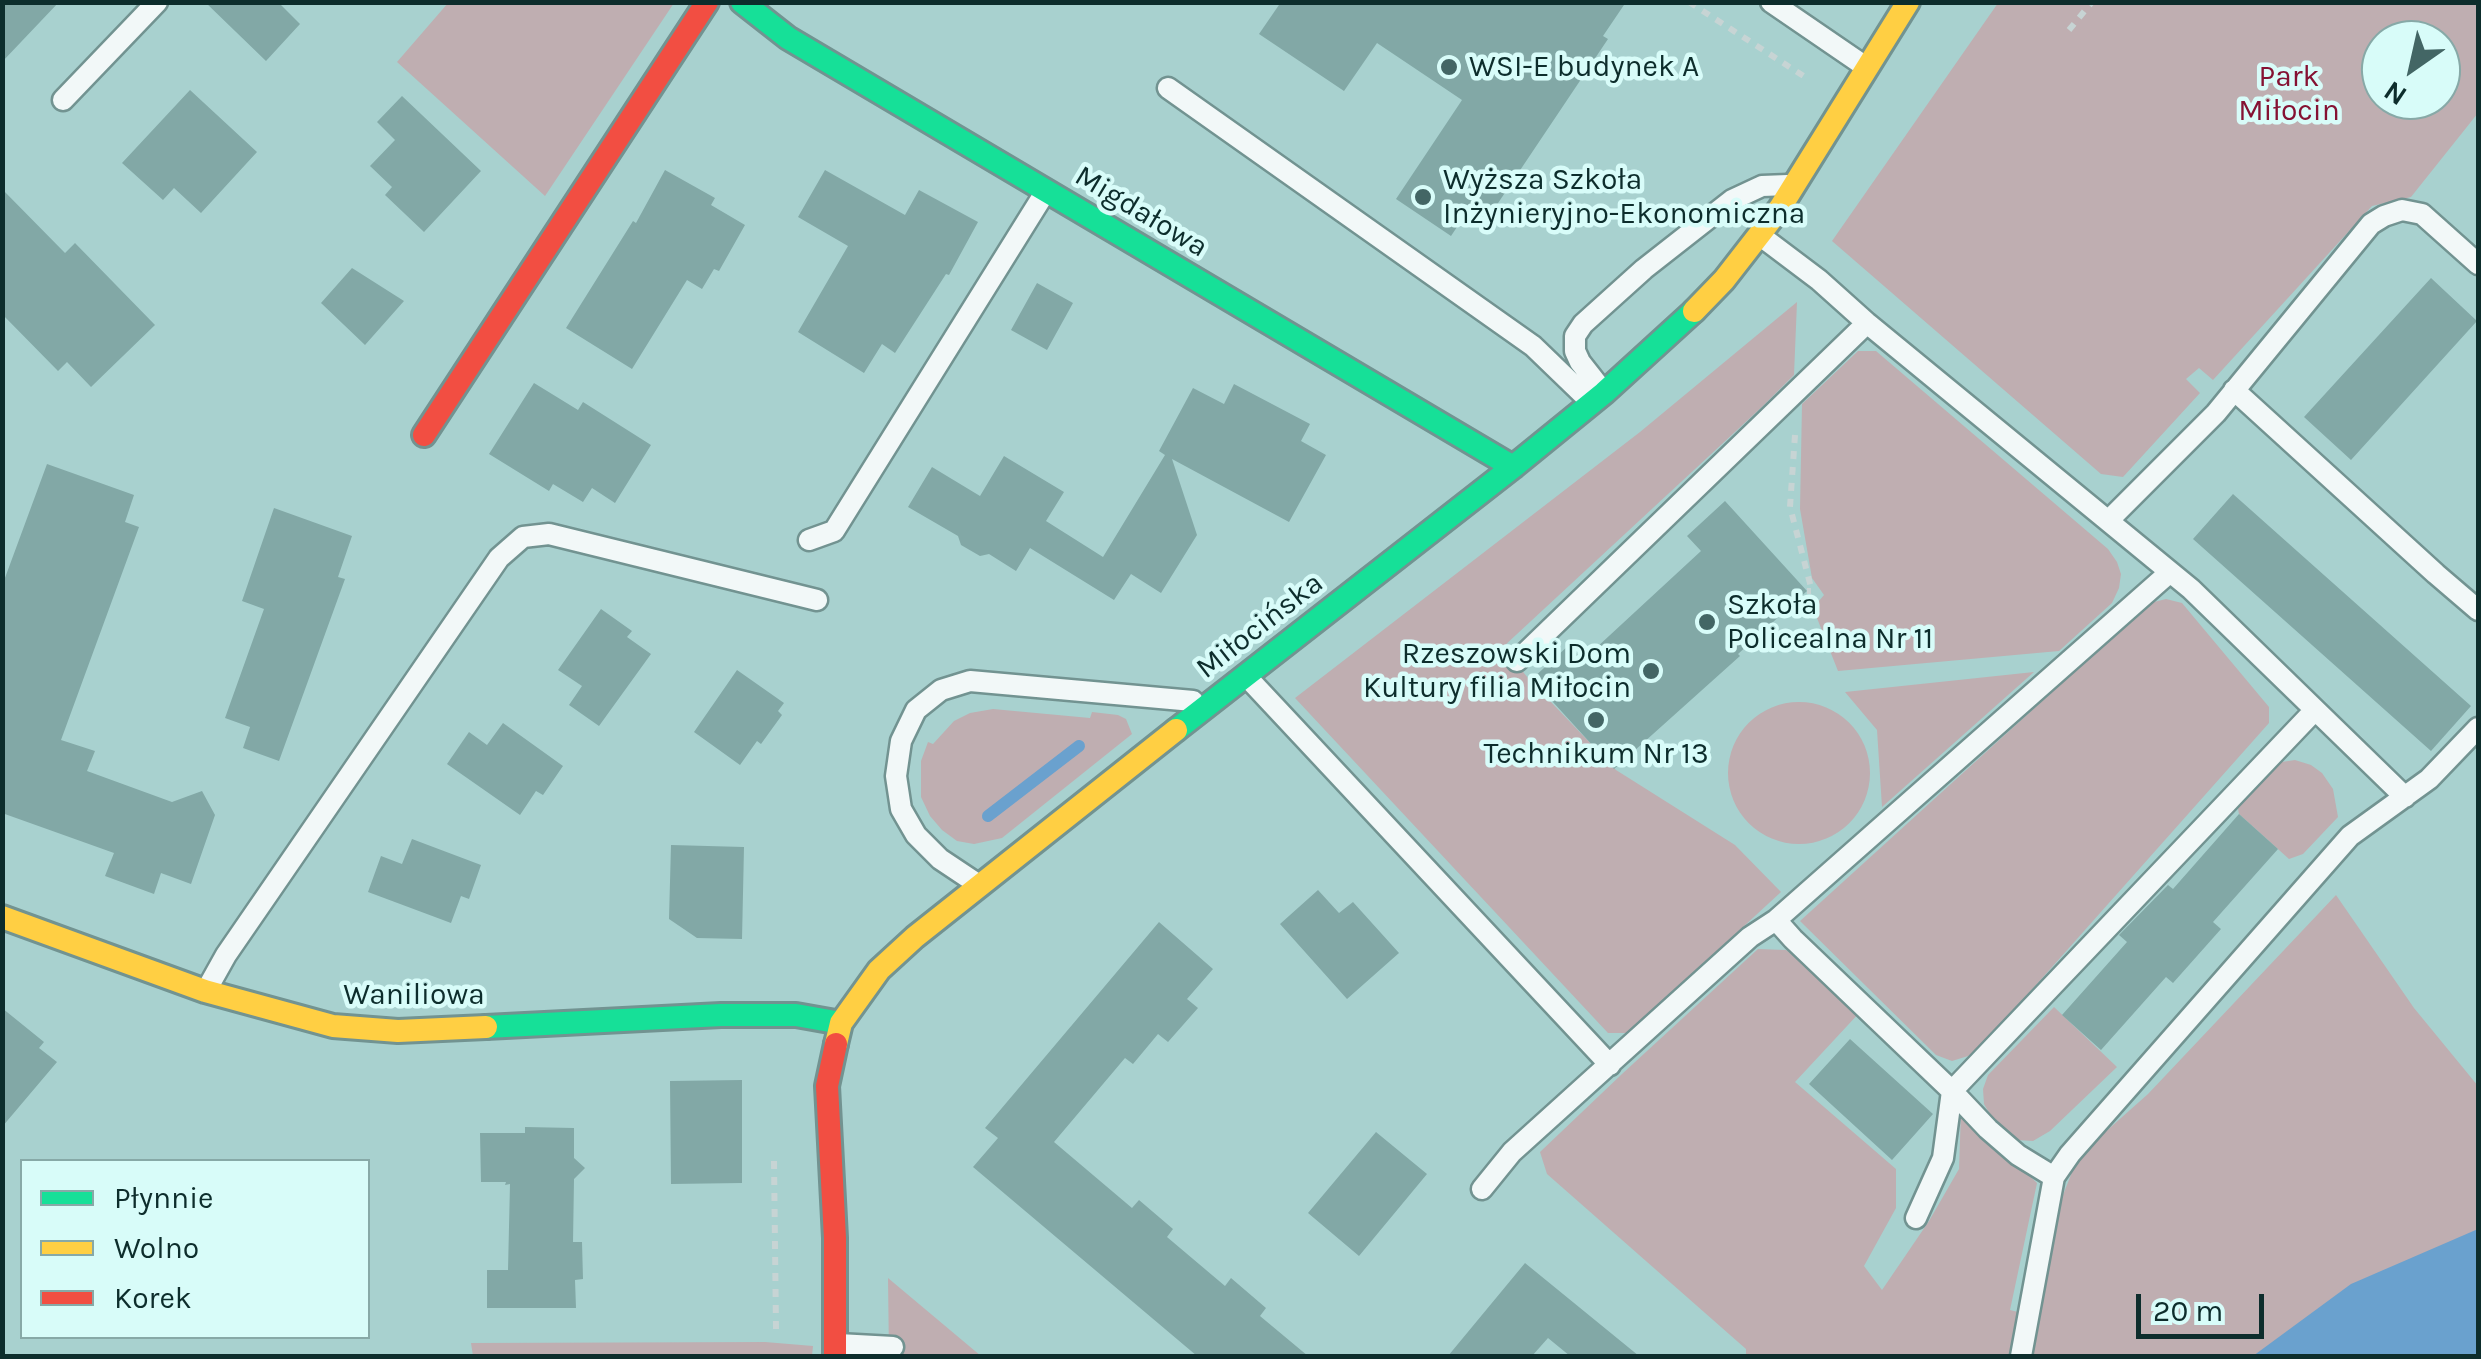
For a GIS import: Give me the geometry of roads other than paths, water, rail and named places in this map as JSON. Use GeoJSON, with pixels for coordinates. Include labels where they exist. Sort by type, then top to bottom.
{"type":"FeatureCollection","features":[{"type":"Feature","properties":{"kind":"street"},"geometry":{"type":"LineString","coordinates":[[424,436],[707,2]]}},
{"type":"Feature","properties":{"kind":"street","name":"Migdałowa"},"geometry":{"type":"LineString","coordinates":[[742,2],[788,38],[1513,467]]}},
{"type":"Feature","properties":{"kind":"street","name":"Miłocińska"},"geometry":{"type":"LineString","coordinates":[[835,1350],[835,1238],[827,1086],[841,1023],[879,970],[1245,675],[1513,467],[1684,321],[1760,236],[1908,2]]}},
{"type":"Feature","properties":{"kind":"street","name":"Waniliowa"},"geometry":{"type":"LineString","coordinates":[[2,917],[206,991],[333,1026],[398,1031],[721,1015],[796,1015],[841,1023]]}},
{"type":"Feature","properties":{"kind":"lane"},"geometry":{"type":"LineString","coordinates":[[63,100],[156,2]]}},
{"type":"Feature","properties":{"kind":"lane"},"geometry":{"type":"LineString","coordinates":[[1771,2],[1868,68]]}},
{"type":"Feature","properties":{"kind":"lane"},"geometry":{"type":"LineString","coordinates":[[1168,88],[1533,346],[1598,398]]}},
{"type":"Feature","properties":{"kind":"lane"},"geometry":{"type":"LineString","coordinates":[[1598,398],[1575,351],[1575,336],[1583,324],[1644,269],[1732,200],[1762,186],[1795,185]]}},
{"type":"Feature","properties":{"kind":"lane"},"geometry":{"type":"LineString","coordinates":[[809,540],[834,530],[1046,190]]}},
{"type":"Feature","properties":{"kind":"lane"},"geometry":{"type":"LineString","coordinates":[[2109,520],[2216,413],[2371,224],[2402,210],[2422,214],[2478,264]]}},
{"type":"Feature","properties":{"kind":"lane"},"geometry":{"type":"LineString","coordinates":[[1760,236],[1819,280],[2191,589],[2405,796]]}},
{"type":"Feature","properties":{"kind":"lane"},"geometry":{"type":"LineString","coordinates":[[1516,661],[1867,323]]}},
{"type":"Feature","properties":{"kind":"lane"},"geometry":{"type":"LineString","coordinates":[[2234,390],[2436,574],[2475,600]]}},
{"type":"Feature","properties":{"kind":"lane"},"geometry":{"type":"LineString","coordinates":[[206,991],[226,956],[499,558],[524,536],[549,534],[817,600]]}},
{"type":"Feature","properties":{"kind":"lane"},"geometry":{"type":"LineString","coordinates":[[1482,1189],[1512,1152],[1750,937],[1776,920],[2169,573]]}},
{"type":"Feature","properties":{"kind":"lane"},"geometry":{"type":"LineString","coordinates":[[1245,675],[1610,1064]]}},
{"type":"Feature","properties":{"kind":"lane"},"geometry":{"type":"LineString","coordinates":[[980,886],[940,859],[916,835],[900,809],[896,776],[900,741],[916,710],[941,690],[970,681],[1210,703]]}},
{"type":"Feature","properties":{"kind":"lane"},"geometry":{"type":"LineString","coordinates":[[1916,1218],[1943,1158],[1952,1091],[2315,710]]}},
{"type":"Feature","properties":{"kind":"lane"},"geometry":{"type":"LineString","coordinates":[[2020,1356],[2054,1177],[2070,1154],[2350,836],[2428,779],[2478,728]]}},
{"type":"Feature","properties":{"kind":"lane"},"geometry":{"type":"LineString","coordinates":[[1776,920],[1988,1130],[2054,1177]]}},
{"type":"Feature","properties":{"kind":"lane"},"geometry":{"type":"LineString","coordinates":[[835,1350],[893,1347]]}},
{"type":"Feature","properties":{"kind":"water"},"geometry":{"type":"Polygon","coordinates":[[[2478,1229],[2478,1356],[2253,1356],[2351,1284],[2478,1229]]]}},
{"type":"Feature","properties":{"kind":"waterway"},"geometry":{"type":"LineString","coordinates":[[988,816],[1079,746]]}},
{"type":"Feature","properties":{"kind":"place","name":"WSI-E budynek A"},"geometry":{"type":"Point","coordinates":[1449,67]}},
{"type":"Feature","properties":{"kind":"place","name":"Wyższa Szkoła Inżynieryjno-Ekonomiczna"},"geometry":{"type":"Point","coordinates":[1423,197]}},
{"type":"Feature","properties":{"kind":"place","name":"Szkoła Policealna Nr 11"},"geometry":{"type":"Point","coordinates":[1707,622]}},
{"type":"Feature","properties":{"kind":"place","name":"Rzeszowski Dom Kultury filia Miłocin"},"geometry":{"type":"Point","coordinates":[1651,671]}},
{"type":"Feature","properties":{"kind":"place","name":"Technikum Nr 13"},"geometry":{"type":"Point","coordinates":[1596,720]}},
{"type":"Feature","properties":{"kind":"park label","name":"Park Miłocin"},"geometry":{"type":"Point","coordinates":[2289,94]}}]}
